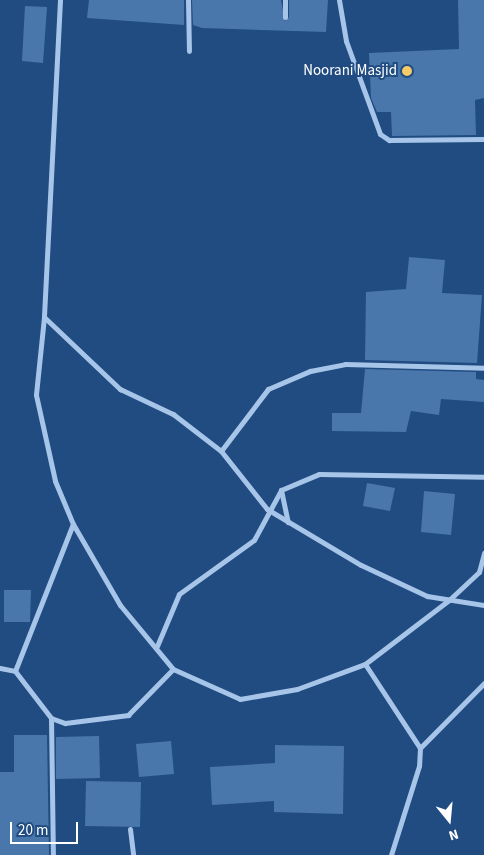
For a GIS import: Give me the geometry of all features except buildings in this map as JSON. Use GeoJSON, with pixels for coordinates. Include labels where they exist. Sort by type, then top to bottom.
{"type":"FeatureCollection","features":[{"type":"Feature","properties":{"kind":"street"},"geometry":{"type":"LineString","coordinates":[[60,0],[44,317],[36,365],[41,433],[73,524],[120,605],[157,646],[173,669],[240,699],[297,689],[365,664],[449,600],[479,572],[484,553]]}},
{"type":"Feature","properties":{"kind":"street"},"geometry":{"type":"LineString","coordinates":[[188,0],[189,51]]}},
{"type":"Feature","properties":{"kind":"street"},"geometry":{"type":"LineString","coordinates":[[285,0],[285,17]]}},
{"type":"Feature","properties":{"kind":"street"},"geometry":{"type":"LineString","coordinates":[[339,0],[346,41],[380,134],[389,140],[484,139]]}},
{"type":"Feature","properties":{"kind":"street"},"geometry":{"type":"LineString","coordinates":[[44,317],[120,389],[173,414],[222,452],[267,509],[361,565],[427,596],[484,605]]}},
{"type":"Feature","properties":{"kind":"street"},"geometry":{"type":"LineString","coordinates":[[222,452],[268,389],[310,371],[346,364],[484,368]]}},
{"type":"Feature","properties":{"kind":"street"},"geometry":{"type":"LineString","coordinates":[[157,646],[179,594],[240,553],[254,540],[267,509],[281,490],[320,474],[484,477]]}},
{"type":"Feature","properties":{"kind":"street"},"geometry":{"type":"LineString","coordinates":[[281,490],[288,522]]}},
{"type":"Feature","properties":{"kind":"street"},"geometry":{"type":"LineString","coordinates":[[15,671],[73,524]]}},
{"type":"Feature","properties":{"kind":"street"},"geometry":{"type":"LineString","coordinates":[[365,664],[420,748],[419,766],[391,855]]}},
{"type":"Feature","properties":{"kind":"street"},"geometry":{"type":"LineString","coordinates":[[0,668],[15,671],[50,718],[65,723],[98,722],[128,715],[173,669]]}},
{"type":"Feature","properties":{"kind":"street"},"geometry":{"type":"LineString","coordinates":[[420,748],[484,683]]}},
{"type":"Feature","properties":{"kind":"street"},"geometry":{"type":"LineString","coordinates":[[50,718],[53,855]]}},
{"type":"Feature","properties":{"kind":"street"},"geometry":{"type":"LineString","coordinates":[[130,829],[134,855]]}},
{"type":"Feature","properties":{"kind":"place","name":"Noorani Masjid"},"geometry":{"type":"Point","coordinates":[407,71]}}]}
